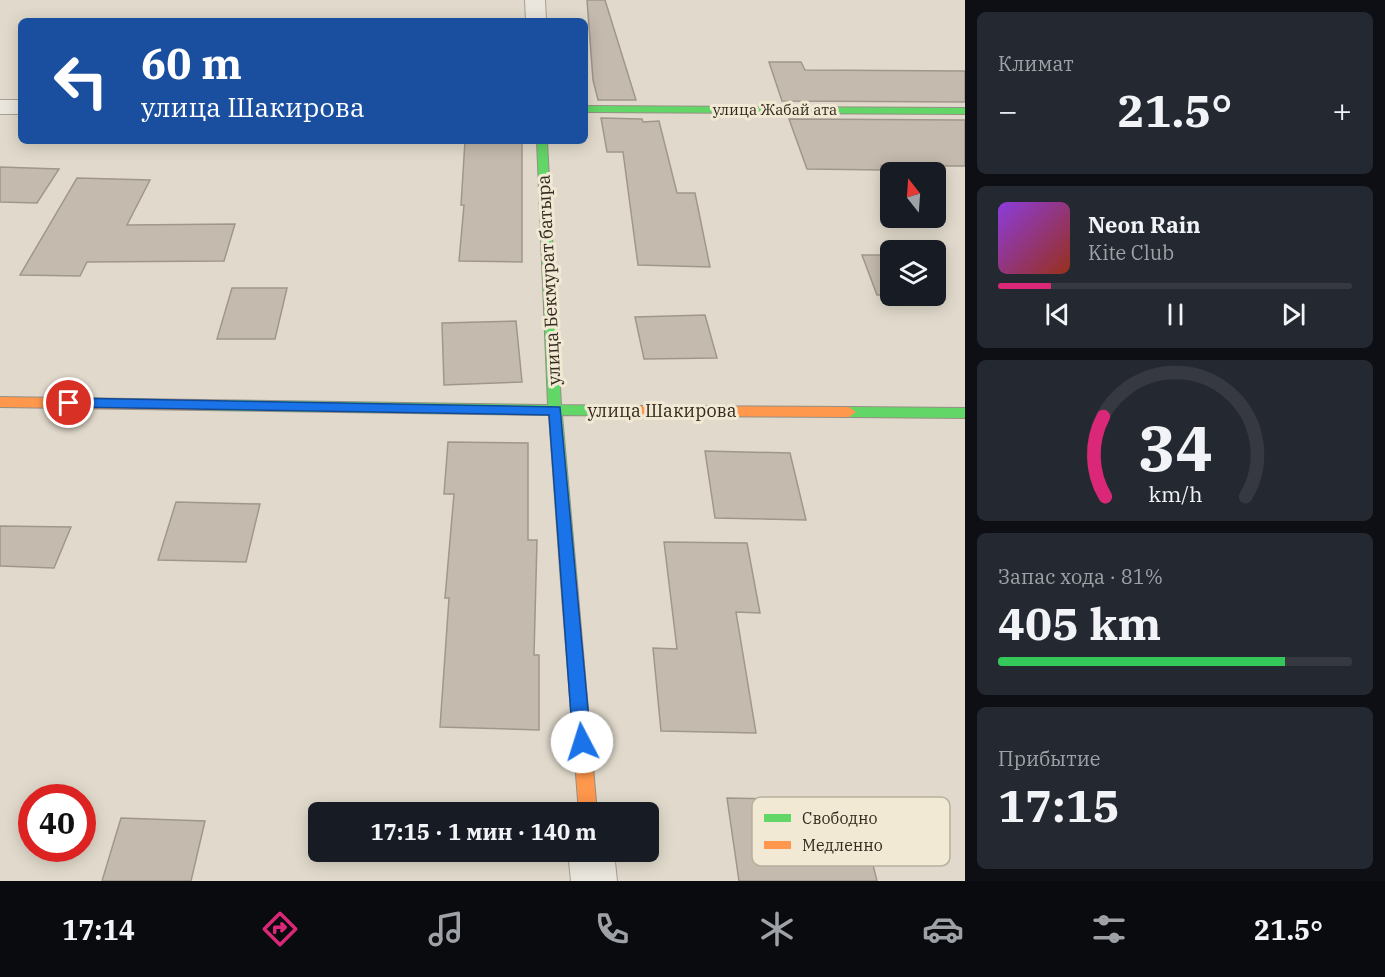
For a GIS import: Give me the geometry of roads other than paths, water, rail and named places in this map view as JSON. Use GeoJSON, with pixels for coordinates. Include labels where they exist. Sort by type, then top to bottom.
{"type":"FeatureCollection","features":[{"type":"Feature","properties":{"kind":"street"},"geometry":{"type":"LineString","coordinates":[[536,0],[536,18]]}},
{"type":"Feature","properties":{"kind":"street"},"geometry":{"type":"LineString","coordinates":[[0,106],[18,107]]}},
{"type":"Feature","properties":{"kind":"street","name":"улица Жабай ата"},"geometry":{"type":"LineString","coordinates":[[588,109],[965,111]]}},
{"type":"Feature","properties":{"kind":"street","name":"улица Бекмурат батыра"},"geometry":{"type":"LineString","coordinates":[[542,144],[555,410],[587,802]]}},
{"type":"Feature","properties":{"kind":"street","name":"улица Шакирова"},"geometry":{"type":"LineString","coordinates":[[0,402],[965,413]]}},
{"type":"Feature","properties":{"kind":"street"},"geometry":{"type":"LineString","coordinates":[[592,862],[594,881]]}}]}
